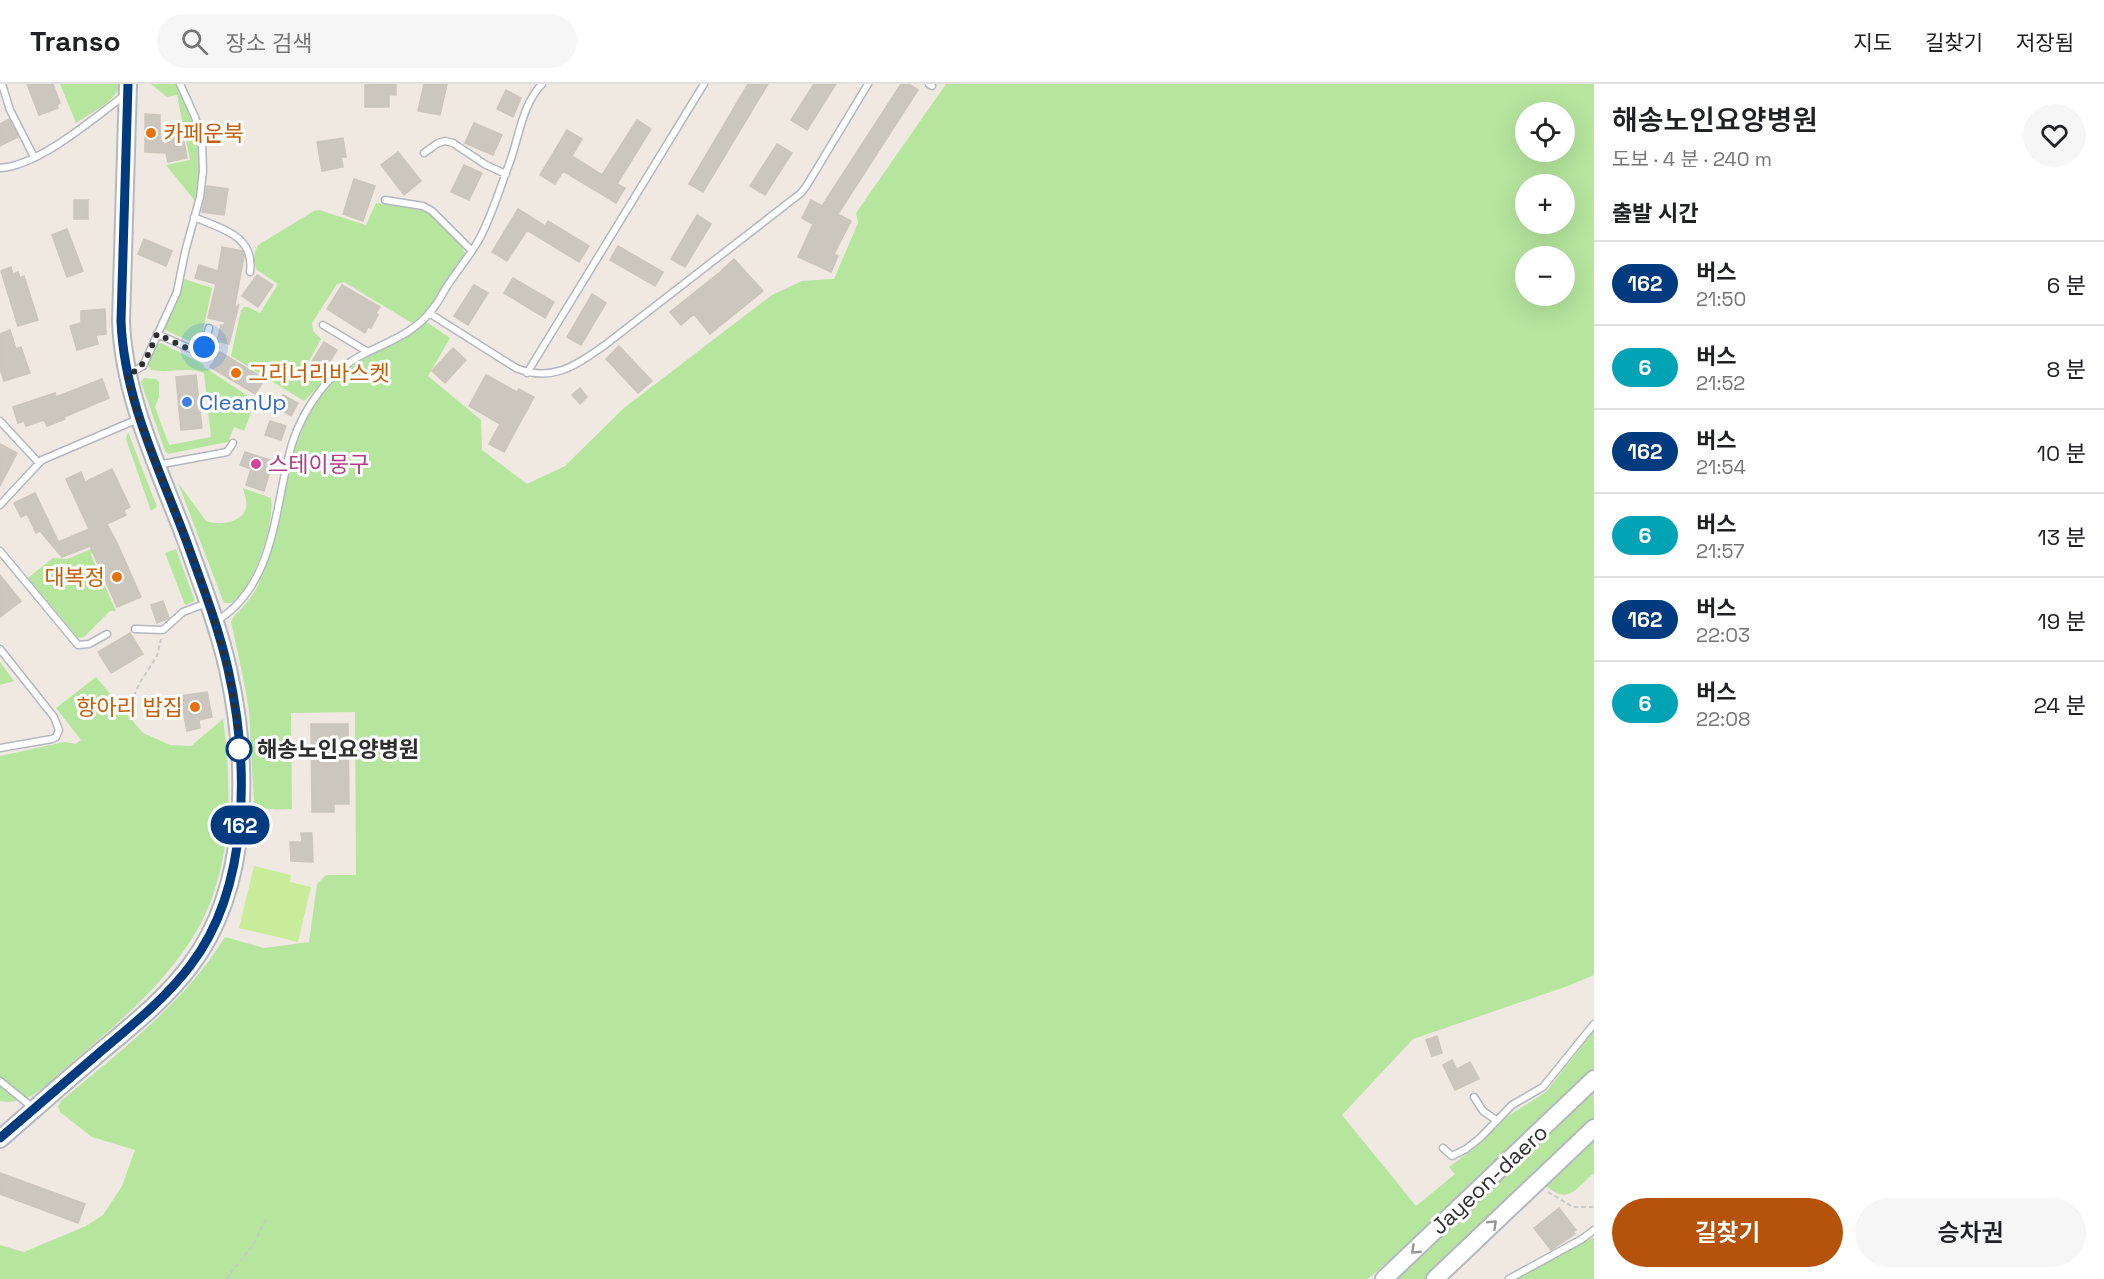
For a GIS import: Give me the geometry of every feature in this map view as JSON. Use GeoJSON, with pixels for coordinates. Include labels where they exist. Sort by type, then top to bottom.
{"type":"FeatureCollection","features":[{"type":"Feature","properties":{"kind":"street"},"geometry":{"type":"LineString","coordinates":[[0,1138],[172,988],[203,948],[219,916],[237,845],[241,789],[239,742],[232,688],[208,603],[138,418],[127,375],[122,341],[128,88]]}},
{"type":"Feature","properties":{"kind":"street","name":"Jayeon-daero"},"geometry":{"type":"LineString","coordinates":[[1384,1279],[1594,1079]]}},
{"type":"Feature","properties":{"kind":"street","name":"Jayeon-daero"},"geometry":{"type":"LineString","coordinates":[[1435,1279],[1594,1128]]}},
{"type":"Feature","properties":{"kind":"lane"},"geometry":{"type":"LineString","coordinates":[[2,84],[10,110],[34,157]]}},
{"type":"Feature","properties":{"kind":"lane"},"geometry":{"type":"LineString","coordinates":[[127,375],[143,366],[177,292],[184,252],[200,197],[203,156],[195,117],[180,84]]}},
{"type":"Feature","properties":{"kind":"lane"},"geometry":{"type":"LineString","coordinates":[[214,622],[237,606],[249,592],[261,568],[278,510],[292,444],[303,418],[324,387],[349,364],[407,333],[429,313],[481,234],[517,144],[526,110],[531,98],[542,84]]}},
{"type":"Feature","properties":{"kind":"lane"},"geometry":{"type":"LineString","coordinates":[[526,373],[704,84]]}},
{"type":"Feature","properties":{"kind":"lane"},"geometry":{"type":"LineString","coordinates":[[429,313],[526,373],[550,374],[580,362],[795,198],[807,185],[868,84]]}},
{"type":"Feature","properties":{"kind":"lane"},"geometry":{"type":"LineString","coordinates":[[0,168],[17,165],[34,157],[92,120],[128,88]]}},
{"type":"Feature","properties":{"kind":"lane"},"geometry":{"type":"LineString","coordinates":[[424,153],[438,143],[445,141],[453,143],[486,165],[506,174]]}},
{"type":"Feature","properties":{"kind":"lane"},"geometry":{"type":"LineString","coordinates":[[384,200],[423,206],[432,211],[471,250]]}},
{"type":"Feature","properties":{"kind":"lane"},"geometry":{"type":"LineString","coordinates":[[194,217],[230,233],[246,245],[251,261],[250,272]]}},
{"type":"Feature","properties":{"kind":"lane"},"geometry":{"type":"LineString","coordinates":[[323,325],[368,352]]}},
{"type":"Feature","properties":{"kind":"lane"},"geometry":{"type":"LineString","coordinates":[[157,334],[198,352],[204,347],[209,328]]}},
{"type":"Feature","properties":{"kind":"lane"},"geometry":{"type":"LineString","coordinates":[[0,505],[39,463],[48,457],[138,418]]}},
{"type":"Feature","properties":{"kind":"lane"},"geometry":{"type":"LineString","coordinates":[[0,421],[39,463]]}},
{"type":"Feature","properties":{"kind":"lane"},"geometry":{"type":"LineString","coordinates":[[157,466],[227,452],[233,443]]}},
{"type":"Feature","properties":{"kind":"lane"},"geometry":{"type":"LineString","coordinates":[[0,551],[78,645],[89,644],[106,634]]}},
{"type":"Feature","properties":{"kind":"lane"},"geometry":{"type":"LineString","coordinates":[[135,629],[163,630],[183,612],[208,603]]}},
{"type":"Feature","properties":{"kind":"lane"},"geometry":{"type":"LineString","coordinates":[[0,649],[54,717],[59,730],[56,737],[52,739],[0,748]]}},
{"type":"Feature","properties":{"kind":"lane"},"geometry":{"type":"LineString","coordinates":[[1443,1148],[1452,1156],[1458,1155],[1480,1138],[1512,1105],[1548,1082],[1594,1024]]}},
{"type":"Feature","properties":{"kind":"lane"},"geometry":{"type":"LineString","coordinates":[[0,1082],[34,1108]]}},
{"type":"Feature","properties":{"kind":"lane"},"geometry":{"type":"LineString","coordinates":[[1474,1097],[1483,1111],[1496,1120]]}},
{"type":"Feature","properties":{"kind":"lane"},"geometry":{"type":"LineString","coordinates":[[1509,1279],[1582,1239],[1594,1230]]}},
{"type":"Feature","properties":{"kind":"path"},"geometry":{"type":"LineString","coordinates":[[134,696],[157,656],[163,630]]}},
{"type":"Feature","properties":{"kind":"path"},"geometry":{"type":"LineString","coordinates":[[1537,1182],[1549,1193],[1573,1207],[1594,1207]]}},
{"type":"Feature","properties":{"kind":"path"},"geometry":{"type":"LineString","coordinates":[[226,1279],[253,1245],[267,1217]]}},
{"type":"Feature","properties":{"kind":"green space"},"geometry":{"type":"Polygon","coordinates":[[[60,84],[120,84],[114,96],[76,123],[60,84]]]}},
{"type":"Feature","properties":{"kind":"green space"},"geometry":{"type":"Polygon","coordinates":[[[151,84],[177,84],[189,113],[197,141],[200,169],[195,201],[166,165],[190,160],[177,95],[167,97],[151,84]]]}},
{"type":"Feature","properties":{"kind":"green space"},"geometry":{"type":"Polygon","coordinates":[[[946,84],[1594,84],[1594,975],[1413,1039],[1342,1115],[1416,1206],[1455,1174],[1449,1167],[1476,1147],[1505,1118],[1546,1092],[1594,1031],[1594,1068],[1430,1225],[1368,1279],[0,1279],[0,1245],[24,1252],[86,1226],[103,1215],[122,1186],[135,1150],[92,1137],[60,1112],[58,1106],[61,1101],[128,1045],[170,1005],[190,984],[225,937],[264,948],[309,942],[317,884],[326,875],[356,875],[355,712],[291,713],[292,809],[272,809],[258,805],[254,802],[249,710],[231,622],[255,591],[260,580],[271,550],[294,453],[302,430],[313,408],[328,388],[351,367],[403,340],[425,321],[450,338],[428,376],[481,420],[482,450],[527,484],[565,466],[624,408],[772,295],[802,281],[834,279],[858,223],[856,213],[946,84]]]}},
{"type":"Feature","properties":{"kind":"green space"},"geometry":{"type":"Polygon","coordinates":[[[376,203],[422,209],[462,247],[465,253],[427,311],[412,323],[344,282],[337,284],[312,323],[313,331],[321,339],[305,368],[325,380],[304,401],[231,356],[241,310],[248,307],[260,313],[278,284],[257,270],[254,257],[258,245],[319,210],[366,225],[376,203]]]}},
{"type":"Feature","properties":{"kind":"green space"},"geometry":{"type":"Polygon","coordinates":[[[184,279],[212,288],[202,335],[197,341],[189,341],[163,329],[180,294],[184,279]]]}},
{"type":"Feature","properties":{"kind":"green space"},"geometry":{"type":"Polygon","coordinates":[[[161,343],[203,364],[204,367],[248,396],[251,405],[249,418],[244,431],[234,427],[229,439],[232,441],[168,454],[165,451],[141,382],[144,378],[156,379],[159,382],[159,397],[155,407],[169,445],[211,437],[204,373],[191,370],[151,370],[147,364],[157,344],[161,343]]]}},
{"type":"Feature","properties":{"kind":"green space"},"geometry":{"type":"Polygon","coordinates":[[[128,432],[157,507],[151,511],[126,439],[128,432]]]}},
{"type":"Feature","properties":{"kind":"green space"},"geometry":{"type":"Polygon","coordinates":[[[178,483],[206,521],[211,522],[229,522],[244,513],[247,503],[243,488],[271,498],[270,523],[261,555],[248,584],[231,603],[224,603],[178,483]]]}},
{"type":"Feature","properties":{"kind":"green space"},"geometry":{"type":"Polygon","coordinates":[[[94,548],[91,555],[116,611],[110,611],[84,637],[78,638],[28,578],[53,558],[67,559],[94,548]]]}},
{"type":"Feature","properties":{"kind":"green space"},"geometry":{"type":"Polygon","coordinates":[[[176,549],[195,601],[185,605],[165,553],[176,549]]]}},
{"type":"Feature","properties":{"kind":"green space"},"geometry":{"type":"Polygon","coordinates":[[[0,662],[14,681],[0,685],[0,662]]]}},
{"type":"Feature","properties":{"kind":"green space"},"geometry":{"type":"Polygon","coordinates":[[[96,677],[143,733],[170,745],[191,746],[223,719],[228,771],[228,822],[220,873],[202,921],[190,941],[177,961],[146,996],[42,1089],[22,1100],[0,1101],[0,756],[64,742],[76,744],[81,740],[56,708],[96,677]]]}},
{"type":"Feature","properties":{"kind":"green space"},"geometry":{"type":"Polygon","coordinates":[[[254,866],[291,875],[290,882],[311,887],[298,942],[239,928],[254,866]]]}},
{"type":"Feature","properties":{"kind":"green space"},"geometry":{"type":"Polygon","coordinates":[[[1594,1087],[1594,1119],[1426,1279],[1394,1279],[1594,1087]]]}},
{"type":"Feature","properties":{"kind":"green space"},"geometry":{"type":"Polygon","coordinates":[[[1594,1140],[1594,1173],[1572,1193],[1561,1194],[1546,1186],[1594,1140]]]}},
{"type":"Feature","properties":{"kind":"green space"},"geometry":{"type":"Polygon","coordinates":[[[1594,1237],[1594,1279],[1513,1279],[1516,1277],[1594,1237]]]}},
{"type":"Feature","properties":{"kind":"building"},"geometry":{"type":"Polygon","coordinates":[[[27,84],[53,84],[60,103],[57,105],[58,108],[39,115],[27,84]]]}},
{"type":"Feature","properties":{"kind":"building"},"geometry":{"type":"Polygon","coordinates":[[[396,84],[396,95],[389,95],[389,107],[365,107],[365,85],[396,84]]]}},
{"type":"Feature","properties":{"kind":"building"},"geometry":{"type":"Polygon","coordinates":[[[424,84],[447,84],[440,115],[418,111],[424,84]]]}},
{"type":"Feature","properties":{"kind":"building"},"geometry":{"type":"Polygon","coordinates":[[[748,84],[768,84],[703,192],[689,184],[748,84]]]}},
{"type":"Feature","properties":{"kind":"building"},"geometry":{"type":"Polygon","coordinates":[[[814,84],[836,84],[807,130],[791,120],[814,84]]]}},
{"type":"Feature","properties":{"kind":"building"},"geometry":{"type":"Polygon","coordinates":[[[901,84],[909,84],[918,90],[838,214],[851,221],[834,254],[838,256],[831,272],[798,257],[813,224],[802,218],[811,200],[822,206],[901,84]]]}},
{"type":"Feature","properties":{"kind":"building"},"geometry":{"type":"Polygon","coordinates":[[[506,90],[521,98],[513,117],[497,109],[506,90]]]}},
{"type":"Feature","properties":{"kind":"building"},"geometry":{"type":"Polygon","coordinates":[[[145,114],[160,115],[160,137],[182,132],[187,158],[168,162],[166,153],[145,152],[145,114]]]}},
{"type":"Feature","properties":{"kind":"building"},"geometry":{"type":"Polygon","coordinates":[[[9,119],[18,137],[0,146],[0,124],[9,119]]]}},
{"type":"Feature","properties":{"kind":"building"},"geometry":{"type":"Polygon","coordinates":[[[637,120],[651,129],[617,184],[625,188],[616,203],[563,171],[555,184],[540,175],[567,130],[582,139],[572,156],[602,175],[637,120]]]}},
{"type":"Feature","properties":{"kind":"building"},"geometry":{"type":"Polygon","coordinates":[[[474,123],[502,135],[493,155],[465,143],[474,123]]]}},
{"type":"Feature","properties":{"kind":"building"},"geometry":{"type":"Polygon","coordinates":[[[343,138],[346,157],[341,157],[343,167],[322,171],[317,142],[343,138]]]}},
{"type":"Feature","properties":{"kind":"building"},"geometry":{"type":"Polygon","coordinates":[[[777,144],[792,153],[765,195],[750,186],[777,144]]]}},
{"type":"Feature","properties":{"kind":"building"},"geometry":{"type":"Polygon","coordinates":[[[398,152],[421,181],[404,195],[381,165],[398,152]]]}},
{"type":"Feature","properties":{"kind":"building"},"geometry":{"type":"Polygon","coordinates":[[[464,165],[482,173],[469,200],[451,192],[464,165]]]}},
{"type":"Feature","properties":{"kind":"building"},"geometry":{"type":"Polygon","coordinates":[[[354,179],[375,186],[363,221],[343,214],[354,179]]]}},
{"type":"Feature","properties":{"kind":"building"},"geometry":{"type":"Polygon","coordinates":[[[207,186],[228,189],[224,215],[202,212],[207,186]]]}},
{"type":"Feature","properties":{"kind":"building"},"geometry":{"type":"Polygon","coordinates":[[[74,200],[88,200],[88,219],[74,219],[74,200]]]}},
{"type":"Feature","properties":{"kind":"building"},"geometry":{"type":"Polygon","coordinates":[[[518,209],[545,226],[548,221],[589,246],[579,262],[527,230],[507,261],[492,252],[518,209]]]}},
{"type":"Feature","properties":{"kind":"building"},"geometry":{"type":"Polygon","coordinates":[[[697,215],[711,224],[685,267],[671,259],[697,215]]]}},
{"type":"Feature","properties":{"kind":"building"},"geometry":{"type":"Polygon","coordinates":[[[67,229],[83,271],[67,277],[52,235],[67,229]]]}},
{"type":"Feature","properties":{"kind":"building"},"geometry":{"type":"Polygon","coordinates":[[[144,239],[172,251],[166,266],[138,254],[144,239]]]}},
{"type":"Feature","properties":{"kind":"building"},"geometry":{"type":"Polygon","coordinates":[[[618,246],[663,272],[655,286],[610,260],[618,246]]]}},
{"type":"Feature","properties":{"kind":"building"},"geometry":{"type":"Polygon","coordinates":[[[222,247],[242,251],[244,256],[234,310],[239,304],[229,344],[217,341],[221,325],[223,326],[226,322],[208,318],[216,284],[195,278],[199,265],[218,271],[222,247]]]}},
{"type":"Feature","properties":{"kind":"building"},"geometry":{"type":"Polygon","coordinates":[[[734,259],[763,291],[710,334],[694,314],[681,325],[670,312],[734,259]]]}},
{"type":"Feature","properties":{"kind":"building"},"geometry":{"type":"Polygon","coordinates":[[[11,267],[13,274],[18,272],[20,278],[24,276],[38,320],[18,326],[1,271],[11,267]]]}},
{"type":"Feature","properties":{"kind":"building"},"geometry":{"type":"Polygon","coordinates":[[[257,275],[273,285],[258,307],[242,296],[257,275]]]}},
{"type":"Feature","properties":{"kind":"building"},"geometry":{"type":"Polygon","coordinates":[[[513,278],[554,302],[545,318],[504,293],[513,278]]]}},
{"type":"Feature","properties":{"kind":"building"},"geometry":{"type":"Polygon","coordinates":[[[342,285],[380,307],[371,328],[368,327],[365,333],[327,309],[342,285]]]}},
{"type":"Feature","properties":{"kind":"building"},"geometry":{"type":"Polygon","coordinates":[[[474,285],[488,293],[468,325],[454,316],[474,285]]]}},
{"type":"Feature","properties":{"kind":"building"},"geometry":{"type":"Polygon","coordinates":[[[592,294],[606,303],[581,345],[567,337],[592,294]]]}},
{"type":"Feature","properties":{"kind":"building"},"geometry":{"type":"Polygon","coordinates":[[[105,309],[106,334],[96,335],[98,344],[77,350],[70,326],[81,323],[81,311],[105,309]]]}},
{"type":"Feature","properties":{"kind":"building"},"geometry":{"type":"Polygon","coordinates":[[[10,330],[16,349],[21,347],[30,373],[4,381],[0,369],[0,334],[10,330]]]}},
{"type":"Feature","properties":{"kind":"building"},"geometry":{"type":"Polygon","coordinates":[[[324,342],[337,350],[322,374],[309,366],[324,342]]]}},
{"type":"Feature","properties":{"kind":"building"},"geometry":{"type":"Polygon","coordinates":[[[619,346],[652,381],[638,393],[606,359],[619,346]]]}},
{"type":"Feature","properties":{"kind":"building"},"geometry":{"type":"Polygon","coordinates":[[[453,348],[466,360],[445,383],[432,371],[453,348]]]}},
{"type":"Feature","properties":{"kind":"building"},"geometry":{"type":"Polygon","coordinates":[[[220,352],[265,379],[255,394],[210,367],[220,352]]]}},
{"type":"Feature","properties":{"kind":"building"},"geometry":{"type":"Polygon","coordinates":[[[196,375],[202,428],[181,430],[176,377],[196,375]]]}},
{"type":"Feature","properties":{"kind":"building"},"geometry":{"type":"Polygon","coordinates":[[[486,375],[517,392],[519,389],[534,397],[504,452],[489,444],[500,424],[469,406],[486,375]]]}},
{"type":"Feature","properties":{"kind":"building"},"geometry":{"type":"Polygon","coordinates":[[[102,379],[109,398],[47,426],[44,420],[26,426],[24,421],[18,423],[13,407],[55,393],[56,397],[102,379]]]}},
{"type":"Feature","properties":{"kind":"building"},"geometry":{"type":"Polygon","coordinates":[[[580,388],[587,397],[580,404],[572,395],[580,388]]]}},
{"type":"Feature","properties":{"kind":"building"},"geometry":{"type":"Polygon","coordinates":[[[283,395],[298,403],[291,416],[276,407],[283,395]]]}},
{"type":"Feature","properties":{"kind":"building"},"geometry":{"type":"Polygon","coordinates":[[[270,421],[286,426],[281,440],[265,435],[270,421]]]}},
{"type":"Feature","properties":{"kind":"building"},"geometry":{"type":"Polygon","coordinates":[[[0,444],[17,453],[0,486],[0,444]]]}},
{"type":"Feature","properties":{"kind":"building"},"geometry":{"type":"Polygon","coordinates":[[[245,452],[273,461],[264,491],[246,485],[251,469],[240,465],[245,452]]]}},
{"type":"Feature","properties":{"kind":"building"},"geometry":{"type":"Polygon","coordinates":[[[112,469],[130,507],[124,510],[126,515],[107,524],[141,597],[117,607],[90,546],[62,557],[40,531],[36,533],[27,514],[21,517],[14,503],[35,493],[58,542],[89,529],[66,479],[81,472],[85,482],[112,469]]]}},
{"type":"Feature","properties":{"kind":"building"},"geometry":{"type":"Polygon","coordinates":[[[0,575],[21,601],[0,617],[0,575]]]}},
{"type":"Feature","properties":{"kind":"building"},"geometry":{"type":"Polygon","coordinates":[[[163,601],[169,618],[157,623],[151,605],[163,601]]]}},
{"type":"Feature","properties":{"kind":"building"},"geometry":{"type":"Polygon","coordinates":[[[130,633],[143,654],[111,673],[98,652],[130,633]]]}},
{"type":"Feature","properties":{"kind":"building"},"geometry":{"type":"Polygon","coordinates":[[[207,692],[212,717],[199,720],[200,728],[187,731],[180,696],[207,692]]]}},
{"type":"Feature","properties":{"kind":"building"},"geometry":{"type":"Polygon","coordinates":[[[311,724],[348,724],[349,804],[334,804],[334,812],[312,812],[311,724]]]}},
{"type":"Feature","properties":{"kind":"building"},"geometry":{"type":"Polygon","coordinates":[[[301,833],[312,833],[313,862],[291,861],[290,842],[302,842],[301,833]]]}},
{"type":"Feature","properties":{"kind":"building"},"geometry":{"type":"Polygon","coordinates":[[[1437,1036],[1442,1053],[1432,1056],[1426,1040],[1437,1036]]]}},
{"type":"Feature","properties":{"kind":"building"},"geometry":{"type":"Polygon","coordinates":[[[1452,1060],[1457,1069],[1470,1062],[1479,1079],[1455,1090],[1443,1065],[1452,1060]]]}},
{"type":"Feature","properties":{"kind":"building"},"geometry":{"type":"Polygon","coordinates":[[[0,1173],[85,1204],[78,1223],[0,1194],[0,1173]]]}},
{"type":"Feature","properties":{"kind":"building"},"geometry":{"type":"Polygon","coordinates":[[[1559,1208],[1576,1230],[1573,1232],[1575,1234],[1551,1250],[1534,1228],[1559,1208]]]}},
{"type":"Feature","properties":{"kind":"bus line","name":"162"},"geometry":{"type":"LineString","coordinates":[[0,1138],[147,1012],[189,968],[203,948],[219,916],[232,869],[240,821],[239,742],[228,667],[186,539],[138,418],[124,359],[121,321],[128,84]]}},
{"type":"Feature","properties":{"kind":"place","name":"카페운북"},"geometry":{"type":"Point","coordinates":[151,133]}},
{"type":"Feature","properties":{"kind":"place","name":"그리너리바스켓"},"geometry":{"type":"Point","coordinates":[236,373]}},
{"type":"Feature","properties":{"kind":"place","name":"CleanUp"},"geometry":{"type":"Point","coordinates":[187,402]}},
{"type":"Feature","properties":{"kind":"place","name":"스테이뭉구"},"geometry":{"type":"Point","coordinates":[256,464]}},
{"type":"Feature","properties":{"kind":"place","name":"대복정"},"geometry":{"type":"Point","coordinates":[117,577]}},
{"type":"Feature","properties":{"kind":"place","name":"항아리 밥집"},"geometry":{"type":"Point","coordinates":[195,707]}},
{"type":"Feature","properties":{"kind":"place","name":"해송노인요양병원"},"geometry":{"type":"Point","coordinates":[239,749]}},
{"type":"Feature","properties":{"kind":"route"},"geometry":{"type":"LineString","coordinates":[[204,347],[198,352],[193,351],[157,334],[143,366],[127,375],[138,418],[186,539],[217,630],[232,688],[239,749]]}}]}
